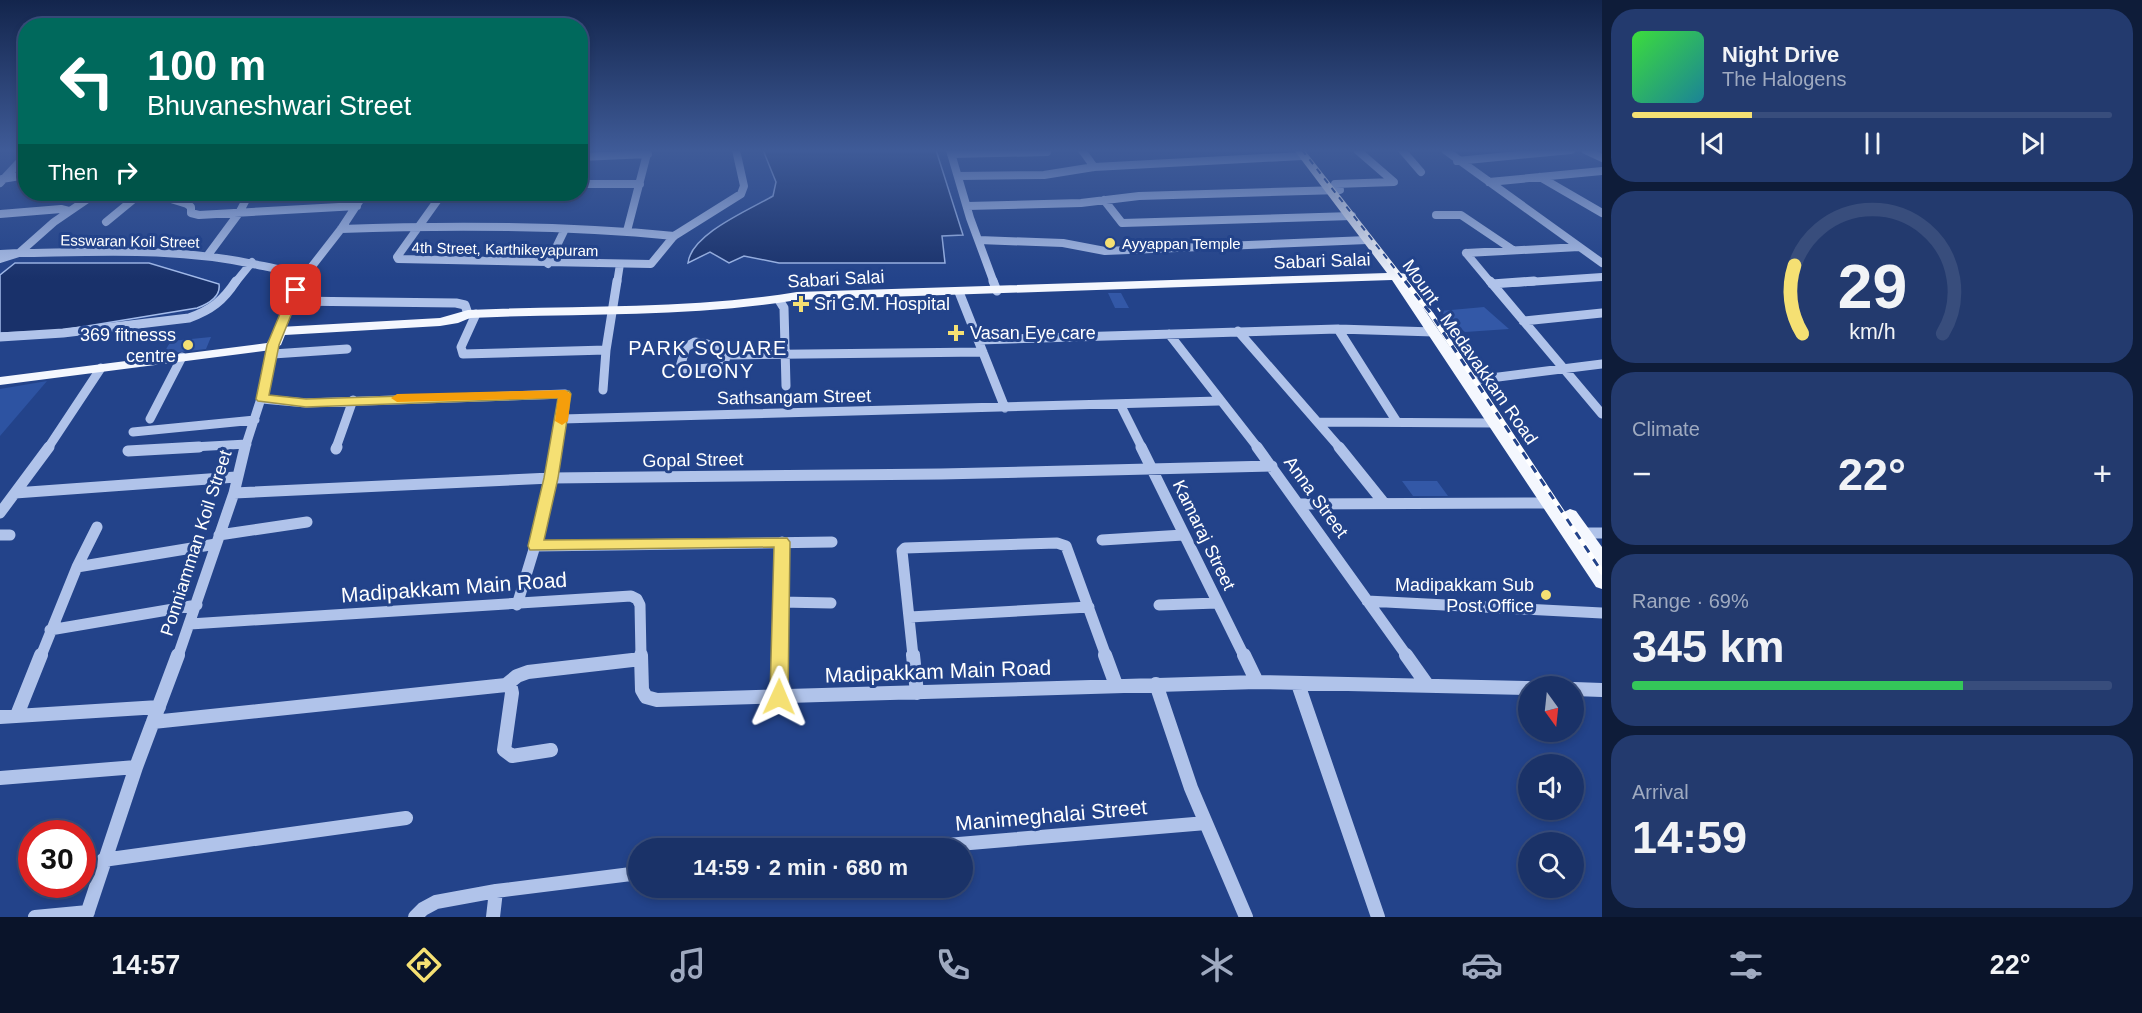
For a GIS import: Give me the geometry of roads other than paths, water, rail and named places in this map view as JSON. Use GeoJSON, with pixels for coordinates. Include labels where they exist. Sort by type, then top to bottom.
{"type":"FeatureCollection","features":[{"type":"Feature","properties":{"kind":"main road","name":"Mount - Medavakkam Road"},"geometry":{"type":"LineString","coordinates":[[1339,193],[1367,240],[1400,276],[1434,332],[1471,381],[1495,423],[1551,503],[1602,560]]}},
{"type":"Feature","properties":{"kind":"main road","name":"Mount - Medavakkam Road"},"geometry":{"type":"LineString","coordinates":[[1339,193],[1400,276],[1577,533],[1602,582]]}},
{"type":"Feature","properties":{"kind":"main road","name":"Sabari Salai"},"geometry":{"type":"LineString","coordinates":[[280,331],[440,322],[472,314],[688,310],[797,296],[1400,276]]}},
{"type":"Feature","properties":{"kind":"main road","name":"Ponniamman Koil Street"},"geometry":{"type":"LineString","coordinates":[[273,350],[280,331]]}},
{"type":"Feature","properties":{"kind":"main road"},"geometry":{"type":"LineString","coordinates":[[0,381],[182,357],[273,350]]}},
{"type":"Feature","properties":{"kind":"street"},"geometry":{"type":"LineString","coordinates":[[627,231],[638,193]]}},
{"type":"Feature","properties":{"kind":"street"},"geometry":{"type":"LineString","coordinates":[[341,229],[420,225],[627,231],[674,236],[741,193]]}},
{"type":"Feature","properties":{"kind":"street"},"geometry":{"type":"LineString","coordinates":[[963,193],[997,291]]}},
{"type":"Feature","properties":{"kind":"street"},"geometry":{"type":"LineString","coordinates":[[967,206],[1218,193]]}},
{"type":"Feature","properties":{"kind":"street"},"geometry":{"type":"LineString","coordinates":[[1504,193],[1602,263]]}},
{"type":"Feature","properties":{"kind":"street"},"geometry":{"type":"LineString","coordinates":[[1567,193],[1602,213]]}},
{"type":"Feature","properties":{"kind":"street"},"geometry":{"type":"LineString","coordinates":[[1104,200],[1122,223],[1353,216]]}},
{"type":"Feature","properties":{"kind":"street","name":"Esswaran Koil Street"},"geometry":{"type":"LineString","coordinates":[[19,253],[84,201]]}},
{"type":"Feature","properties":{"kind":"street"},"geometry":{"type":"LineString","coordinates":[[106,222],[132,201]]}},
{"type":"Feature","properties":{"kind":"street"},"geometry":{"type":"LineString","coordinates":[[178,201],[188,204],[191,207],[191,213],[195,214],[357,206]]}},
{"type":"Feature","properties":{"kind":"street"},"geometry":{"type":"LineString","coordinates":[[208,255],[245,201]]}},
{"type":"Feature","properties":{"kind":"street","name":"Ponniamman Koil Street"},"geometry":{"type":"LineString","coordinates":[[280,331],[301,279],[360,201]]}},
{"type":"Feature","properties":{"kind":"street","name":"4th Street, Karthikeyapuram"},"geometry":{"type":"LineString","coordinates":[[437,201],[397,257],[398,260],[548,264],[654,263],[674,236]]}},
{"type":"Feature","properties":{"kind":"street"},"geometry":{"type":"LineString","coordinates":[[0,214],[61,209],[69,211]]}},
{"type":"Feature","properties":{"kind":"street"},"geometry":{"type":"LineString","coordinates":[[1436,215],[1461,215],[1513,250]]}},
{"type":"Feature","properties":{"kind":"street"},"geometry":{"type":"LineString","coordinates":[[548,264],[565,229]]}},
{"type":"Feature","properties":{"kind":"street"},"geometry":{"type":"LineString","coordinates":[[979,240],[1064,243],[1105,251],[1367,240]]}},
{"type":"Feature","properties":{"kind":"street"},"geometry":{"type":"LineString","coordinates":[[1579,247],[1466,253],[1602,414]]}},
{"type":"Feature","properties":{"kind":"street"},"geometry":{"type":"LineString","coordinates":[[0,254],[19,253]]}},
{"type":"Feature","properties":{"kind":"street"},"geometry":{"type":"LineString","coordinates":[[0,259],[19,253]]}},
{"type":"Feature","properties":{"kind":"street","name":"Esswaran Koil Street"},"geometry":{"type":"LineString","coordinates":[[19,253],[208,255],[252,262],[293,273],[301,279]]}},
{"type":"Feature","properties":{"kind":"street"},"geometry":{"type":"LineString","coordinates":[[0,337],[63,333],[189,318],[204,313],[221,303],[252,262]]}},
{"type":"Feature","properties":{"kind":"street"},"geometry":{"type":"LineString","coordinates":[[603,390],[606,350],[620,264]]}},
{"type":"Feature","properties":{"kind":"street"},"geometry":{"type":"LineString","coordinates":[[1492,284],[1602,277]]}},
{"type":"Feature","properties":{"kind":"street"},"geometry":{"type":"LineString","coordinates":[[959,292],[1005,408]]}},
{"type":"Feature","properties":{"kind":"street"},"geometry":{"type":"LineString","coordinates":[[779,300],[784,308],[786,386]]}},
{"type":"Feature","properties":{"kind":"street"},"geometry":{"type":"LineString","coordinates":[[291,301],[465,305],[472,314],[461,347],[463,354],[606,350]]}},
{"type":"Feature","properties":{"kind":"street"},"geometry":{"type":"LineString","coordinates":[[1522,321],[1602,313]]}},
{"type":"Feature","properties":{"kind":"street"},"geometry":{"type":"LineString","coordinates":[[979,340],[1338,329],[1434,332]]}},
{"type":"Feature","properties":{"kind":"street"},"geometry":{"type":"LineString","coordinates":[[1338,329],[1397,422]]}},
{"type":"Feature","properties":{"kind":"street"},"geometry":{"type":"LineString","coordinates":[[1238,331],[1320,422],[1384,503]]}},
{"type":"Feature","properties":{"kind":"street","name":"Anna Street"},"geometry":{"type":"LineString","coordinates":[[1168,334],[1272,466],[1428,686]]}},
{"type":"Feature","properties":{"kind":"street"},"geometry":{"type":"LineString","coordinates":[[727,355],[722,367],[717,369],[684,370],[680,367],[687,347],[691,344],[715,346],[727,355],[983,352]]}},
{"type":"Feature","properties":{"kind":"street"},"geometry":{"type":"LineString","coordinates":[[273,350],[347,348]]}},
{"type":"Feature","properties":{"kind":"street","name":"Ponniamman Koil Street"},"geometry":{"type":"LineString","coordinates":[[87,914],[136,767],[197,605],[234,493],[236,477],[262,399],[273,350]]}},
{"type":"Feature","properties":{"kind":"street"},"geometry":{"type":"LineString","coordinates":[[150,420],[182,357]]}},
{"type":"Feature","properties":{"kind":"street"},"geometry":{"type":"LineString","coordinates":[[1471,381],[1602,364]]}},
{"type":"Feature","properties":{"kind":"street"},"geometry":{"type":"LineString","coordinates":[[0,513],[44,456],[101,368]]}},
{"type":"Feature","properties":{"kind":"street"},"geometry":{"type":"LineString","coordinates":[[262,399],[306,403],[565,394],[551,478],[535,546],[517,605]]}},
{"type":"Feature","properties":{"kind":"street"},"geometry":{"type":"LineString","coordinates":[[336,449],[353,400]]}},
{"type":"Feature","properties":{"kind":"street","name":"Sathsangam Street"},"geometry":{"type":"LineString","coordinates":[[562,419],[1219,401]]}},
{"type":"Feature","properties":{"kind":"street","name":"Kamaraj Street"},"geometry":{"type":"LineString","coordinates":[[1120,404],[1257,682]]}},
{"type":"Feature","properties":{"kind":"street"},"geometry":{"type":"LineString","coordinates":[[133,432],[255,420]]}},
{"type":"Feature","properties":{"kind":"street"},"geometry":{"type":"LineString","coordinates":[[1320,422],[1495,423]]}},
{"type":"Feature","properties":{"kind":"street"},"geometry":{"type":"LineString","coordinates":[[128,451],[247,444]]}},
{"type":"Feature","properties":{"kind":"street","name":"Gopal Street"},"geometry":{"type":"LineString","coordinates":[[234,493],[551,478],[941,474],[1152,467],[1272,466]]}},
{"type":"Feature","properties":{"kind":"street"},"geometry":{"type":"LineString","coordinates":[[15,493],[236,477]]}},
{"type":"Feature","properties":{"kind":"street"},"geometry":{"type":"LineString","coordinates":[[1299,504],[1551,503]]}},
{"type":"Feature","properties":{"kind":"street"},"geometry":{"type":"LineString","coordinates":[[77,567],[307,522]]}},
{"type":"Feature","properties":{"kind":"street"},"geometry":{"type":"LineString","coordinates":[[17,715],[50,630],[97,527]]}},
{"type":"Feature","properties":{"kind":"street"},"geometry":{"type":"LineString","coordinates":[[1577,533],[1602,532]]}},
{"type":"Feature","properties":{"kind":"street"},"geometry":{"type":"LineString","coordinates":[[1102,540],[1183,535]]}},
{"type":"Feature","properties":{"kind":"street"},"geometry":{"type":"LineString","coordinates":[[779,697],[782,542]]}},
{"type":"Feature","properties":{"kind":"street"},"geometry":{"type":"LineString","coordinates":[[535,546],[832,542]]}},
{"type":"Feature","properties":{"kind":"street"},"geometry":{"type":"LineString","coordinates":[[917,693],[902,551],[905,548],[1063,544],[1068,548],[1116,685]]}},
{"type":"Feature","properties":{"kind":"street","name":"Madipakkam Main Road"},"geometry":{"type":"LineString","coordinates":[[190,624],[631,596],[637,599],[640,605],[642,690],[650,699],[1257,682],[1518,688]]}},
{"type":"Feature","properties":{"kind":"street"},"geometry":{"type":"LineString","coordinates":[[1367,601],[1602,613]]}},
{"type":"Feature","properties":{"kind":"street"},"geometry":{"type":"LineString","coordinates":[[781,602],[831,603]]}},
{"type":"Feature","properties":{"kind":"street"},"geometry":{"type":"LineString","coordinates":[[1159,606],[1217,603]]}},
{"type":"Feature","properties":{"kind":"street"},"geometry":{"type":"LineString","coordinates":[[50,630],[197,605]]}},
{"type":"Feature","properties":{"kind":"street"},"geometry":{"type":"LineString","coordinates":[[910,617],[1089,607]]}},
{"type":"Feature","properties":{"kind":"street"},"geometry":{"type":"LineString","coordinates":[[153,722],[506,685],[517,676],[528,672],[641,658]]}},
{"type":"Feature","properties":{"kind":"street"},"geometry":{"type":"LineString","coordinates":[[1156,684],[1191,788],[1246,917]]}},
{"type":"Feature","properties":{"kind":"street"},"geometry":{"type":"LineString","coordinates":[[1298,684],[1378,917]]}},
{"type":"Feature","properties":{"kind":"street"},"geometry":{"type":"LineString","coordinates":[[506,685],[511,688],[512,693],[504,750],[512,756],[551,750]]}},
{"type":"Feature","properties":{"kind":"street"},"geometry":{"type":"LineString","coordinates":[[1584,689],[1602,690]]}},
{"type":"Feature","properties":{"kind":"street"},"geometry":{"type":"LineString","coordinates":[[0,717],[159,706]]}},
{"type":"Feature","properties":{"kind":"street"},"geometry":{"type":"LineString","coordinates":[[0,778],[136,767]]}},
{"type":"Feature","properties":{"kind":"street"},"geometry":{"type":"LineString","coordinates":[[104,860],[406,818]]}},
{"type":"Feature","properties":{"kind":"street","name":"Manimeghalai Street"},"geometry":{"type":"LineString","coordinates":[[973,843],[1206,824]]}},
{"type":"Feature","properties":{"kind":"street"},"geometry":{"type":"LineString","coordinates":[[415,917],[423,909],[436,903],[496,891],[628,874]]}},
{"type":"Feature","properties":{"kind":"street"},"geometry":{"type":"LineString","coordinates":[[493,917],[496,891]]}},
{"type":"Feature","properties":{"kind":"street"},"geometry":{"type":"LineString","coordinates":[[35,917],[87,914]]}},
{"type":"Feature","properties":{"kind":"railway"},"geometry":{"type":"LineString","coordinates":[[1335,193],[1406,283]]}},
{"type":"Feature","properties":{"kind":"railway"},"geometry":{"type":"LineString","coordinates":[[1405,281],[1431,314],[1602,572]]}},
{"type":"Feature","properties":{"kind":"place","name":"Ayyappan Temple"},"geometry":{"type":"Point","coordinates":[1110,243]}},
{"type":"Feature","properties":{"kind":"place","name":"Sri G.M. Hospital"},"geometry":{"type":"Point","coordinates":[801,304]}},
{"type":"Feature","properties":{"kind":"place","name":"Vasan Eye care"},"geometry":{"type":"Point","coordinates":[956,333]}},
{"type":"Feature","properties":{"kind":"place","name":"369 fitnesss centre"},"geometry":{"type":"Point","coordinates":[188,345]}},
{"type":"Feature","properties":{"kind":"place","name":"Madipakkam Sub Post Office"},"geometry":{"type":"Point","coordinates":[1546,595]}},
{"type":"Feature","properties":{"kind":"district","name":"PARK SQUARE COLONY"},"geometry":{"type":"Point","coordinates":[708,360]}}]}
